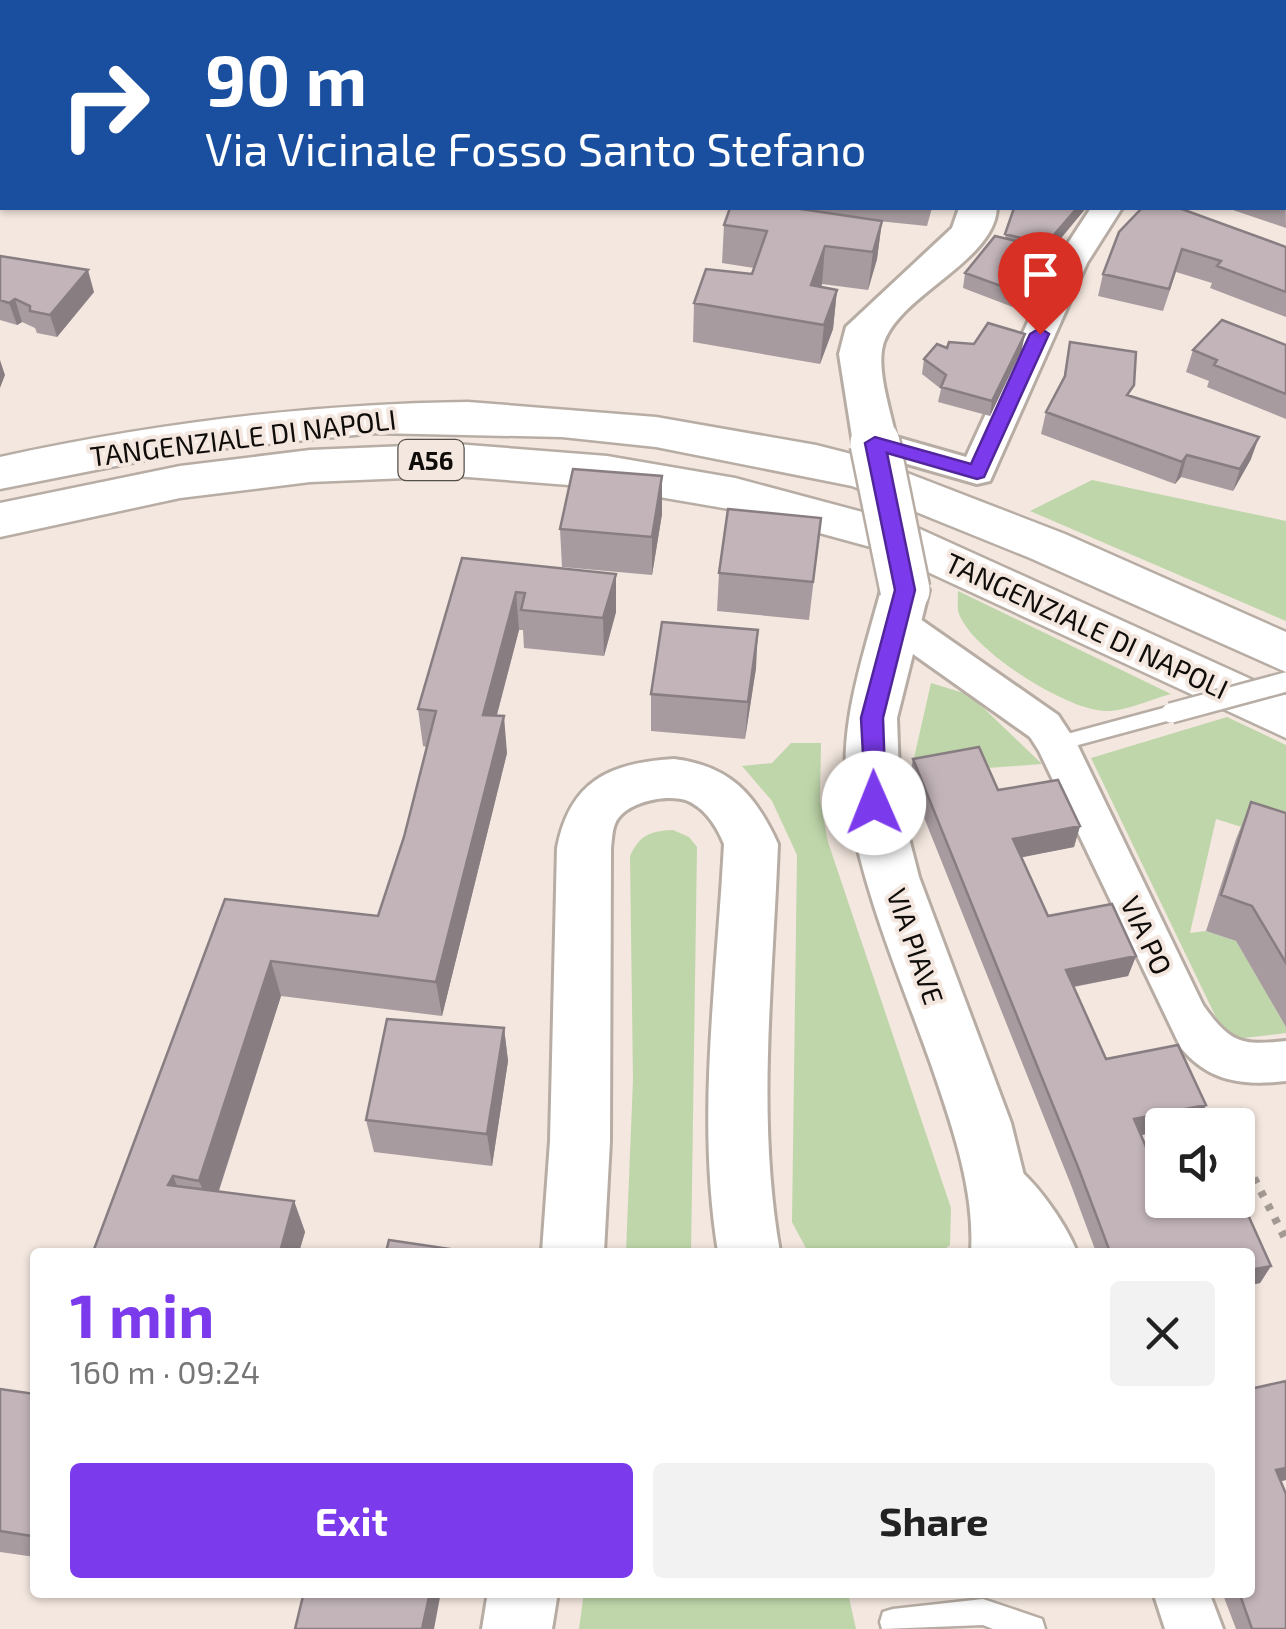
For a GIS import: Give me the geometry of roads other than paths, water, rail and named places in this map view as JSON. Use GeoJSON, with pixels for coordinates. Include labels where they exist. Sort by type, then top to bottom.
{"type":"FeatureCollection","features":[{"type":"Feature","properties":{"kind":"highway","name":"TANGENZIALE DI NAPOLI"},"geometry":{"type":"LineString","coordinates":[[0,474],[178,439],[363,416],[452,414],[538,418],[693,436],[852,469],[1056,549],[1286,653]]}},
{"type":"Feature","properties":{"kind":"highway","name":"TANGENZIALE DI NAPOLI"},"geometry":{"type":"LineString","coordinates":[[0,520],[180,482],[310,466],[455,460],[607,472],[735,494],[894,537],[1286,718]]}},
{"type":"Feature","properties":{"kind":"street","name":"VIA PIAVE"},"geometry":{"type":"LineString","coordinates":[[978,210],[976,224],[966,236],[867,327],[860,354],[901,606],[872,718],[874,803],[892,877],[981,1123],[1004,1220],[1002,1248]]}},
{"type":"Feature","properties":{"kind":"street"},"geometry":{"type":"LineString","coordinates":[[875,443],[977,472],[1071,263],[1105,210]]}},
{"type":"Feature","properties":{"kind":"street","name":"VIA PO"},"geometry":{"type":"LineString","coordinates":[[901,606],[1044,726],[1187,1019],[1204,1045],[1228,1061],[1250,1066],[1286,1061]]}},
{"type":"Feature","properties":{"kind":"street"},"geometry":{"type":"LineString","coordinates":[[573,1248],[580,1140],[584,848],[591,817],[605,798],[624,788],[664,778],[703,785],[721,797],[741,816],[751,844],[737,1115],[741,1216],[748,1248]]}},
{"type":"Feature","properties":{"kind":"street"},"geometry":{"type":"LineString","coordinates":[[991,1166],[1049,1248]]}},
{"type":"Feature","properties":{"kind":"street"},"geometry":{"type":"LineString","coordinates":[[517,1629],[522,1598]]}},
{"type":"Feature","properties":{"kind":"street"},"geometry":{"type":"LineString","coordinates":[[1183,1598],[1194,1629]]}},
{"type":"Feature","properties":{"kind":"lane"},"geometry":{"type":"LineString","coordinates":[[1056,744],[1286,682]]}},
{"type":"Feature","properties":{"kind":"lane"},"geometry":{"type":"LineString","coordinates":[[895,1629],[893,1622],[983,1612],[1032,1629]]}}]}
